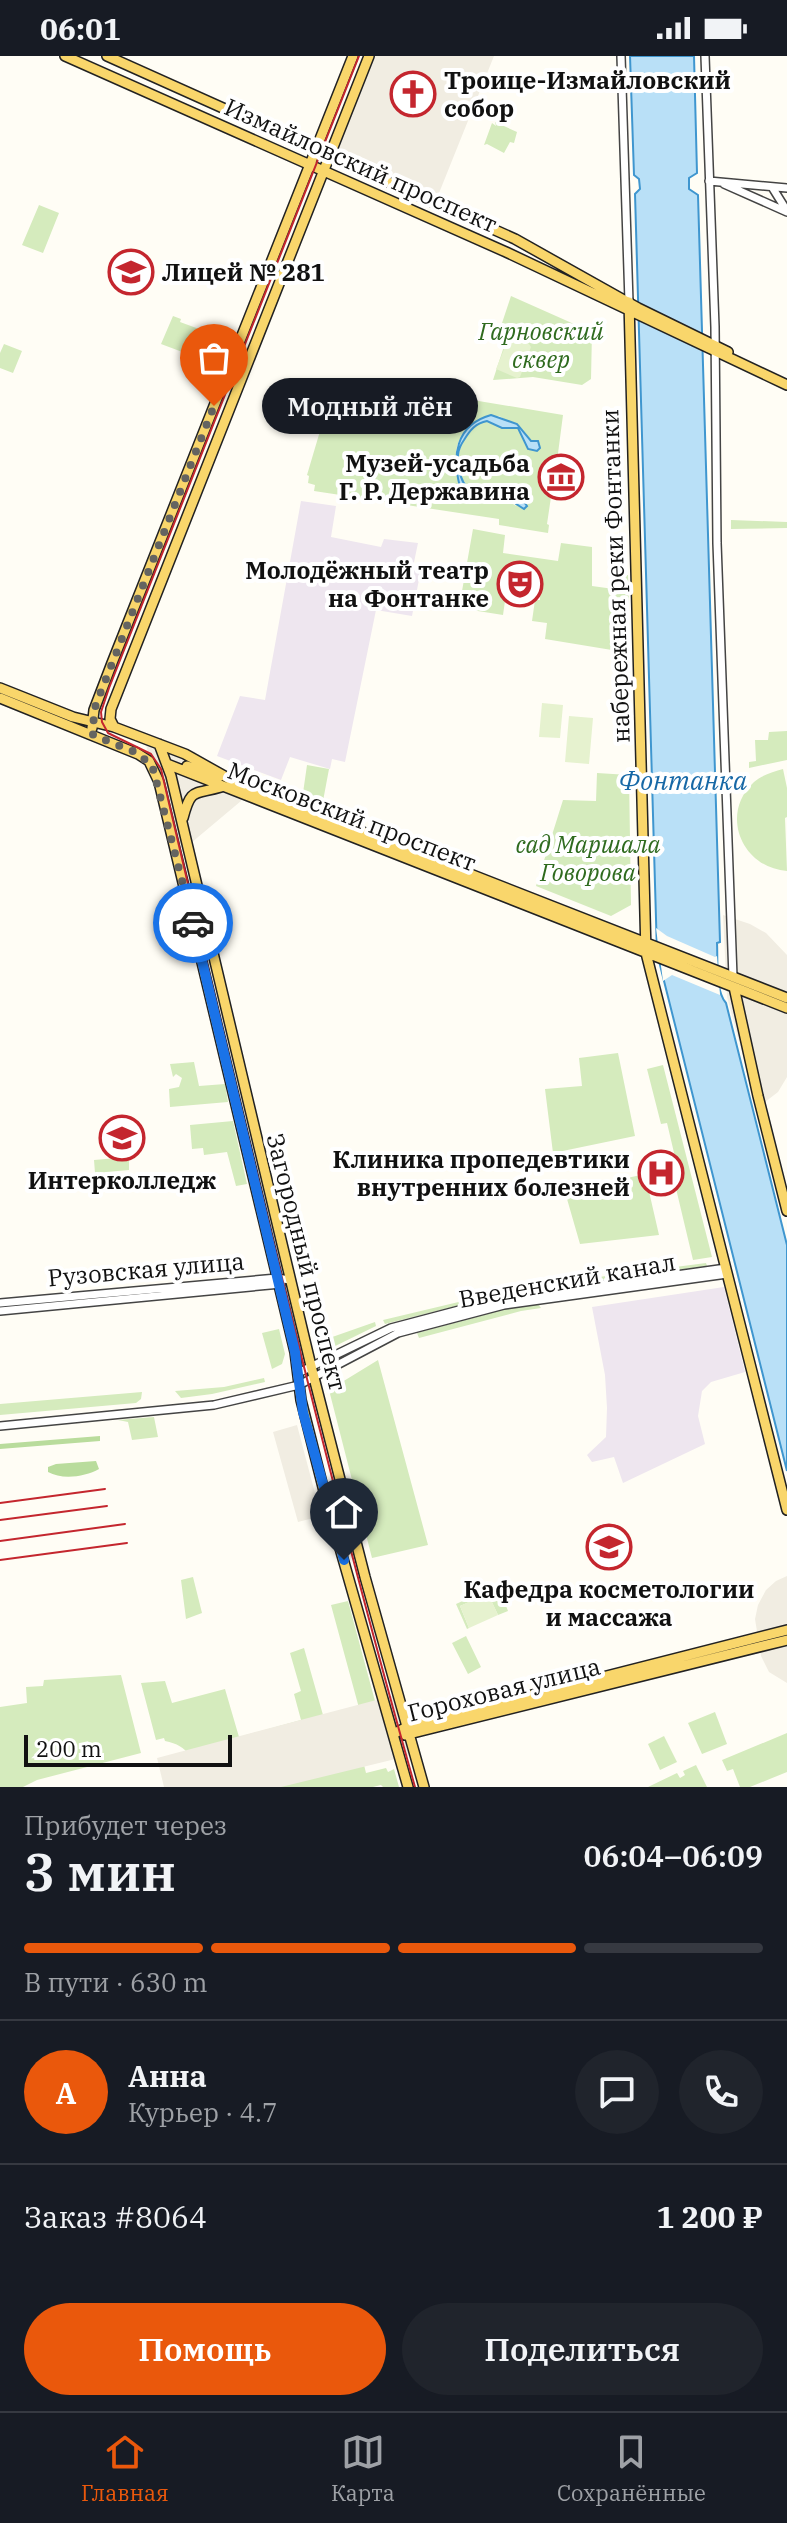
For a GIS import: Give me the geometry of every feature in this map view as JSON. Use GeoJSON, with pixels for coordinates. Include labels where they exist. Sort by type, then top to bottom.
{"type":"FeatureCollection","features":[{"type":"Feature","properties":{"kind":"main road","name":"Измайловский проспект"},"geometry":{"type":"LineString","coordinates":[[65,56],[634,310]]}},
{"type":"Feature","properties":{"kind":"main road","name":"Измайловский проспект"},"geometry":{"type":"LineString","coordinates":[[107,56],[515,239],[634,310]]}},
{"type":"Feature","properties":{"kind":"main road"},"geometry":{"type":"LineString","coordinates":[[93,735],[92,723],[116,654],[353,56]]}},
{"type":"Feature","properties":{"kind":"main road"},"geometry":{"type":"LineString","coordinates":[[114,727],[110,719],[111,709],[369,56]]}},
{"type":"Feature","properties":{"kind":"main road"},"geometry":{"type":"LineString","coordinates":[[634,310],[787,385]]}},
{"type":"Feature","properties":{"kind":"main road","name":"набережная реки Фонтанки"},"geometry":{"type":"LineString","coordinates":[[634,310],[650,942],[646,953],[787,1510]]}},
{"type":"Feature","properties":{"kind":"main road"},"geometry":{"type":"LineString","coordinates":[[708,345],[787,379]]}},
{"type":"Feature","properties":{"kind":"main road","name":"Московский проспект"},"geometry":{"type":"LineString","coordinates":[[0,688],[92,723],[114,727],[159,744],[193,758],[235,782]]}},
{"type":"Feature","properties":{"kind":"main road","name":"Московский проспект"},"geometry":{"type":"LineString","coordinates":[[0,698],[734,987]]}},
{"type":"Feature","properties":{"kind":"main road","name":"Загородный проспект"},"geometry":{"type":"LineString","coordinates":[[159,744],[182,822],[311,1366],[365,1577],[424,1787]]}},
{"type":"Feature","properties":{"kind":"main road"},"geometry":{"type":"LineString","coordinates":[[135,752],[149,761],[155,772],[167,764]]}},
{"type":"Feature","properties":{"kind":"main road","name":"Московский проспект"},"geometry":{"type":"LineString","coordinates":[[167,764],[175,761],[235,782],[732,976]]}},
{"type":"Feature","properties":{"kind":"main road","name":"Загородный проспект"},"geometry":{"type":"LineString","coordinates":[[155,772],[278,1281],[326,1499],[408,1787]]}},
{"type":"Feature","properties":{"kind":"main road"},"geometry":{"type":"LineString","coordinates":[[182,822],[193,793],[222,787]]}},
{"type":"Feature","properties":{"kind":"main road"},"geometry":{"type":"LineString","coordinates":[[732,976],[787,998]]}},
{"type":"Feature","properties":{"kind":"main road"},"geometry":{"type":"LineString","coordinates":[[734,987],[787,1008]]}},
{"type":"Feature","properties":{"kind":"main road"},"geometry":{"type":"LineString","coordinates":[[734,987],[787,1211]]}},
{"type":"Feature","properties":{"kind":"main road","name":"Гороховая улица"},"geometry":{"type":"LineString","coordinates":[[408,1731],[787,1630]]}},
{"type":"Feature","properties":{"kind":"main road","name":"Гороховая улица"},"geometry":{"type":"LineString","coordinates":[[393,1734],[787,1640]]}},
{"type":"Feature","properties":{"kind":"street","name":"набережная реки Фонтанки"},"geometry":{"type":"LineString","coordinates":[[621,56],[634,310]]}},
{"type":"Feature","properties":{"kind":"street"},"geometry":{"type":"LineString","coordinates":[[705,56],[714,181],[708,345],[734,987]]}},
{"type":"Feature","properties":{"kind":"street"},"geometry":{"type":"LineString","coordinates":[[714,181],[787,188]]}},
{"type":"Feature","properties":{"kind":"street"},"geometry":{"type":"LineString","coordinates":[[714,181],[787,211],[784,196],[772,187]]}},
{"type":"Feature","properties":{"kind":"street"},"geometry":{"type":"LineString","coordinates":[[745,193],[749,185]]}},
{"type":"Feature","properties":{"kind":"street"},"geometry":{"type":"LineString","coordinates":[[767,204],[784,196]]}},
{"type":"Feature","properties":{"kind":"street","name":"Введенский канал"},"geometry":{"type":"LineString","coordinates":[[298,1373],[391,1328],[497,1300],[726,1271]]}},
{"type":"Feature","properties":{"kind":"street","name":"Введенский канал"},"geometry":{"type":"LineString","coordinates":[[0,1426],[201,1408],[299,1385],[392,1335],[504,1305],[726,1271]]}},
{"type":"Feature","properties":{"kind":"street","name":"Рузовская улица"},"geometry":{"type":"LineString","coordinates":[[0,1303],[290,1280]]}},
{"type":"Feature","properties":{"kind":"street","name":"Рузовская улица"},"geometry":{"type":"LineString","coordinates":[[0,1311],[278,1281]]}},
{"type":"Feature","properties":{"kind":"shaded area"},"geometry":{"type":"Polygon","coordinates":[[[366,56],[494,56],[437,198],[330,150],[366,56]]]}},
{"type":"Feature","properties":{"kind":"shaded area"},"geometry":{"type":"Polygon","coordinates":[[[301,501],[336,506],[331,537],[381,547],[384,539],[418,543],[413,567],[421,569],[412,616],[376,610],[345,762],[332,759],[330,769],[290,757],[281,780],[217,756],[240,696],[265,700],[301,501]]]}},
{"type":"Feature","properties":{"kind":"shaded area"},"geometry":{"type":"Polygon","coordinates":[[[143,732],[195,752],[249,782],[241,801],[191,843],[170,846],[143,732]]]}},
{"type":"Feature","properties":{"kind":"shaded area"},"geometry":{"type":"Polygon","coordinates":[[[723,915],[766,933],[787,955],[787,1077],[778,1092],[757,1108],[727,997],[723,915]]]}},
{"type":"Feature","properties":{"kind":"shaded area"},"geometry":{"type":"Polygon","coordinates":[[[724,1287],[745,1372],[711,1382],[702,1391],[698,1416],[705,1444],[623,1483],[614,1457],[592,1462],[587,1455],[606,1437],[607,1408],[605,1375],[592,1307],[724,1287]]]}},
{"type":"Feature","properties":{"kind":"shaded area"},"geometry":{"type":"Polygon","coordinates":[[[297,1425],[321,1516],[298,1522],[273,1432],[297,1425]]]}},
{"type":"Feature","properties":{"kind":"shaded area"},"geometry":{"type":"Polygon","coordinates":[[[787,1576],[787,1683],[769,1672],[761,1656],[755,1619],[766,1590],[787,1576]]]}},
{"type":"Feature","properties":{"kind":"shaded area"},"geometry":{"type":"Polygon","coordinates":[[[403,1693],[420,1753],[281,1787],[164,1787],[157,1758],[403,1693]]]}},
{"type":"Feature","properties":{"kind":"green space"},"geometry":{"type":"Polygon","coordinates":[[[495,122],[517,132],[514,143],[510,142],[504,153],[484,145],[492,123],[496,126],[495,122]]]}},
{"type":"Feature","properties":{"kind":"green space"},"geometry":{"type":"Polygon","coordinates":[[[39,205],[59,213],[43,253],[22,245],[39,205]]]}},
{"type":"Feature","properties":{"kind":"green space","name":"Гарновский сквер"},"geometry":{"type":"Polygon","coordinates":[[[511,296],[592,332],[591,379],[582,385],[533,377],[493,380],[509,331],[502,323],[511,296]]]}},
{"type":"Feature","properties":{"kind":"green space"},"geometry":{"type":"Polygon","coordinates":[[[173,316],[181,319],[180,322],[210,333],[201,359],[161,344],[173,316]]]}},
{"type":"Feature","properties":{"kind":"green space"},"geometry":{"type":"Polygon","coordinates":[[[509,337],[531,347],[517,378],[496,369],[509,337]]]}},
{"type":"Feature","properties":{"kind":"green space"},"geometry":{"type":"Polygon","coordinates":[[[4,344],[22,351],[13,373],[0,368],[0,353],[4,344]]]}},
{"type":"Feature","properties":{"kind":"green space"},"geometry":{"type":"Polygon","coordinates":[[[389,386],[563,415],[557,461],[549,469],[554,477],[548,533],[499,525],[499,519],[314,491],[315,485],[308,483],[307,475],[323,421],[319,419],[330,389],[380,408],[389,386]],[[499,416],[482,422],[518,428],[525,444],[531,441],[522,429],[499,416]],[[479,423],[472,427],[463,434],[458,443],[458,467],[461,445],[466,435],[479,423]],[[486,494],[503,497],[516,506],[510,494],[486,494]]]}},
{"type":"Feature","properties":{"kind":"green space"},"geometry":{"type":"Polygon","coordinates":[[[731,520],[787,522],[787,528],[731,529],[731,520]]]}},
{"type":"Feature","properties":{"kind":"green space"},"geometry":{"type":"Polygon","coordinates":[[[473,529],[505,535],[503,553],[558,561],[561,543],[592,547],[592,586],[621,590],[621,575],[628,575],[629,603],[624,604],[624,620],[629,620],[630,653],[545,639],[547,623],[532,621],[535,600],[540,600],[536,594],[537,581],[509,578],[507,590],[503,590],[506,594],[503,615],[459,608],[473,529]]]}},
{"type":"Feature","properties":{"kind":"green space"},"geometry":{"type":"Polygon","coordinates":[[[542,703],[563,705],[560,738],[539,737],[542,703]]]}},
{"type":"Feature","properties":{"kind":"green space"},"geometry":{"type":"Polygon","coordinates":[[[569,716],[593,718],[589,764],[565,762],[569,716]]]}},
{"type":"Feature","properties":{"kind":"green space"},"geometry":{"type":"Polygon","coordinates":[[[787,731],[787,760],[749,768],[749,762],[756,761],[755,740],[768,740],[769,732],[787,731]]]}},
{"type":"Feature","properties":{"kind":"green space"},"geometry":{"type":"Polygon","coordinates":[[[307,765],[329,769],[323,801],[303,793],[307,765]]]}},
{"type":"Feature","properties":{"kind":"green space"},"geometry":{"type":"Polygon","coordinates":[[[783,769],[787,788],[787,871],[771,868],[758,860],[740,837],[737,823],[738,809],[754,782],[783,769]]]}},
{"type":"Feature","properties":{"kind":"green space","name":"сад Маршала Говорова"},"geometry":{"type":"Polygon","coordinates":[[[597,773],[629,775],[631,905],[611,916],[536,886],[563,800],[596,801],[597,773]]]}},
{"type":"Feature","properties":{"kind":"green space"},"geometry":{"type":"Polygon","coordinates":[[[618,1053],[635,1136],[553,1153],[545,1089],[582,1086],[579,1058],[618,1053]]]}},
{"type":"Feature","properties":{"kind":"green space"},"geometry":{"type":"Polygon","coordinates":[[[194,1062],[199,1086],[225,1084],[228,1102],[170,1107],[169,1089],[179,1087],[182,1078],[176,1074],[173,1077],[170,1064],[194,1062]]]}},
{"type":"Feature","properties":{"kind":"green space"},"geometry":{"type":"Polygon","coordinates":[[[663,1065],[712,1257],[693,1260],[673,1176],[679,1174],[667,1123],[661,1124],[647,1069],[663,1065]]]}},
{"type":"Feature","properties":{"kind":"green space"},"geometry":{"type":"Polygon","coordinates":[[[233,1121],[247,1184],[236,1186],[227,1152],[204,1155],[203,1148],[192,1149],[190,1125],[233,1121]]]}},
{"type":"Feature","properties":{"kind":"green space"},"geometry":{"type":"Polygon","coordinates":[[[129,1157],[129,1170],[95,1173],[94,1160],[129,1157]]]}},
{"type":"Feature","properties":{"kind":"green space"},"geometry":{"type":"Polygon","coordinates":[[[645,1174],[659,1235],[580,1244],[565,1192],[645,1174]]]}},
{"type":"Feature","properties":{"kind":"green space"},"geometry":{"type":"Polygon","coordinates":[[[706,1263],[707,1266],[508,1293],[385,1324],[383,1320],[522,1287],[706,1263]]]}},
{"type":"Feature","properties":{"kind":"green space"},"geometry":{"type":"Polygon","coordinates":[[[538,1304],[541,1308],[419,1338],[417,1333],[514,1307],[538,1304]]]}},
{"type":"Feature","properties":{"kind":"green space"},"geometry":{"type":"Polygon","coordinates":[[[375,1322],[376,1326],[321,1353],[318,1342],[375,1322]]]}},
{"type":"Feature","properties":{"kind":"green space"},"geometry":{"type":"Polygon","coordinates":[[[279,1329],[285,1354],[282,1364],[272,1369],[262,1333],[279,1329]]]}},
{"type":"Feature","properties":{"kind":"green space"},"geometry":{"type":"Polygon","coordinates":[[[378,1360],[428,1545],[372,1558],[329,1390],[378,1360]]]}},
{"type":"Feature","properties":{"kind":"green space"},"geometry":{"type":"Polygon","coordinates":[[[264,1378],[265,1382],[212,1394],[181,1398],[175,1391],[224,1387],[264,1378]]]}},
{"type":"Feature","properties":{"kind":"green space"},"geometry":{"type":"Polygon","coordinates":[[[142,1392],[141,1399],[136,1403],[0,1415],[0,1404],[142,1392]]]}},
{"type":"Feature","properties":{"kind":"green space"},"geometry":{"type":"Polygon","coordinates":[[[154,1417],[158,1437],[132,1440],[128,1422],[118,1420],[154,1417]]]}},
{"type":"Feature","properties":{"kind":"green space"},"geometry":{"type":"Polygon","coordinates":[[[100,1436],[100,1441],[0,1449],[0,1444],[100,1436]]]}},
{"type":"Feature","properties":{"kind":"green space"},"geometry":{"type":"Polygon","coordinates":[[[96,1461],[99,1469],[80,1476],[67,1477],[48,1472],[48,1467],[56,1464],[96,1461]]]}},
{"type":"Feature","properties":{"kind":"green space"},"geometry":{"type":"Polygon","coordinates":[[[193,1577],[202,1613],[186,1619],[181,1580],[193,1577]]]}},
{"type":"Feature","properties":{"kind":"green space"},"geometry":{"type":"Polygon","coordinates":[[[498,1585],[508,1611],[498,1615],[488,1594],[460,1606],[467,1629],[456,1604],[498,1585]]]}},
{"type":"Feature","properties":{"kind":"green space"},"geometry":{"type":"Polygon","coordinates":[[[488,1593],[498,1615],[469,1628],[460,1606],[488,1593]]]}},
{"type":"Feature","properties":{"kind":"green space"},"geometry":{"type":"Polygon","coordinates":[[[348,1601],[375,1701],[359,1708],[331,1605],[348,1601]]]}},
{"type":"Feature","properties":{"kind":"green space"},"geometry":{"type":"Polygon","coordinates":[[[466,1636],[481,1667],[468,1674],[452,1643],[466,1636]]]}},
{"type":"Feature","properties":{"kind":"green space"},"geometry":{"type":"Polygon","coordinates":[[[304,1648],[323,1715],[350,1708],[366,1773],[394,1769],[399,1787],[200,1787],[186,1751],[164,1738],[156,1740],[141,1683],[165,1681],[172,1703],[225,1689],[239,1737],[301,1720],[294,1694],[301,1691],[290,1653],[304,1648]]]}},
{"type":"Feature","properties":{"kind":"green space"},"geometry":{"type":"Polygon","coordinates":[[[121,1675],[141,1753],[37,1780],[23,1787],[0,1787],[0,1707],[27,1703],[26,1687],[43,1686],[44,1680],[121,1675]]]}},
{"type":"Feature","properties":{"kind":"green space"},"geometry":{"type":"Polygon","coordinates":[[[715,1712],[727,1744],[702,1754],[688,1723],[715,1712]]]}},
{"type":"Feature","properties":{"kind":"green space"},"geometry":{"type":"Polygon","coordinates":[[[787,1733],[787,1772],[750,1787],[740,1787],[733,1769],[727,1771],[722,1760],[787,1733]]]}},
{"type":"Feature","properties":{"kind":"green space"},"geometry":{"type":"Polygon","coordinates":[[[664,1736],[677,1762],[660,1770],[648,1744],[664,1736]]]}},
{"type":"Feature","properties":{"kind":"green space"},"geometry":{"type":"Polygon","coordinates":[[[696,1765],[707,1787],[648,1787],[677,1773],[680,1778],[685,1775],[683,1771],[696,1765]]]}},
{"type":"Feature","properties":{"kind":"water","name":"Фонтанка"},"geometry":{"type":"Polygon","coordinates":[[[630,56],[694,56],[697,173],[689,178],[689,189],[698,195],[720,942],[717,943],[718,975],[787,1245],[787,1471],[657,953],[635,194],[640,189],[639,179],[634,175],[630,56]]]}},
{"type":"Feature","properties":{"kind":"water"},"geometry":{"type":"Polygon","coordinates":[[[491,415],[517,424],[531,441],[538,441],[540,448],[537,451],[528,449],[518,428],[502,428],[487,421],[480,423],[469,433],[459,451],[458,465],[463,483],[479,493],[509,494],[519,498],[527,506],[524,509],[507,498],[476,495],[460,487],[456,464],[459,444],[463,434],[470,426],[491,415]]]}},
{"type":"Feature","properties":{"kind":"pier"},"geometry":{"type":"Polygon","coordinates":[[[656,928],[667,936],[717,956],[720,995],[672,975],[663,981],[656,928]]]}},
{"type":"Feature","properties":{"kind":"tram line"},"geometry":{"type":"LineString","coordinates":[[359,56],[101,712],[108,733],[151,754],[161,769],[314,1407],[415,1787]]}},
{"type":"Feature","properties":{"kind":"railway"},"geometry":{"type":"LineString","coordinates":[[0,1503],[105,1489]]}},
{"type":"Feature","properties":{"kind":"railway"},"geometry":{"type":"LineString","coordinates":[[0,1520],[107,1506]]}},
{"type":"Feature","properties":{"kind":"railway"},"geometry":{"type":"LineString","coordinates":[[0,1541],[125,1524]]}},
{"type":"Feature","properties":{"kind":"railway"},"geometry":{"type":"LineString","coordinates":[[0,1560],[127,1543]]}},
{"type":"Feature","properties":{"kind":"way so far"},"geometry":{"type":"LineString","coordinates":[[193,923],[159,782],[152,765],[135,752],[93,735],[92,723],[102,689],[214,406]]}},
{"type":"Feature","properties":{"kind":"place","name":"Троице-Измайловский собор"},"geometry":{"type":"Point","coordinates":[413,94]}},
{"type":"Feature","properties":{"kind":"place","name":"Лицей № 281"},"geometry":{"type":"Point","coordinates":[131,272]}},
{"type":"Feature","properties":{"kind":"place","name":"Модный лён"},"geometry":{"type":"Point","coordinates":[214,406]}},
{"type":"Feature","properties":{"kind":"place","name":"Музей-усадьба Г. Р. Державина"},"geometry":{"type":"Point","coordinates":[561,477]}},
{"type":"Feature","properties":{"kind":"place","name":"Молодёжный театр на Фонтанке"},"geometry":{"type":"Point","coordinates":[520,584]}},
{"type":"Feature","properties":{"kind":"place","name":"Интерколледж"},"geometry":{"type":"Point","coordinates":[122,1138]}},
{"type":"Feature","properties":{"kind":"place","name":"Клиника пропедевтики внутренних болезней"},"geometry":{"type":"Point","coordinates":[661,1173]}},
{"type":"Feature","properties":{"kind":"place","name":"Кафедра косметологии и массажа"},"geometry":{"type":"Point","coordinates":[609,1547]}},
{"type":"Feature","properties":{"kind":"route"},"geometry":{"type":"LineString","coordinates":[[193,923],[295,1352],[303,1412],[344,1560]]}}]}
